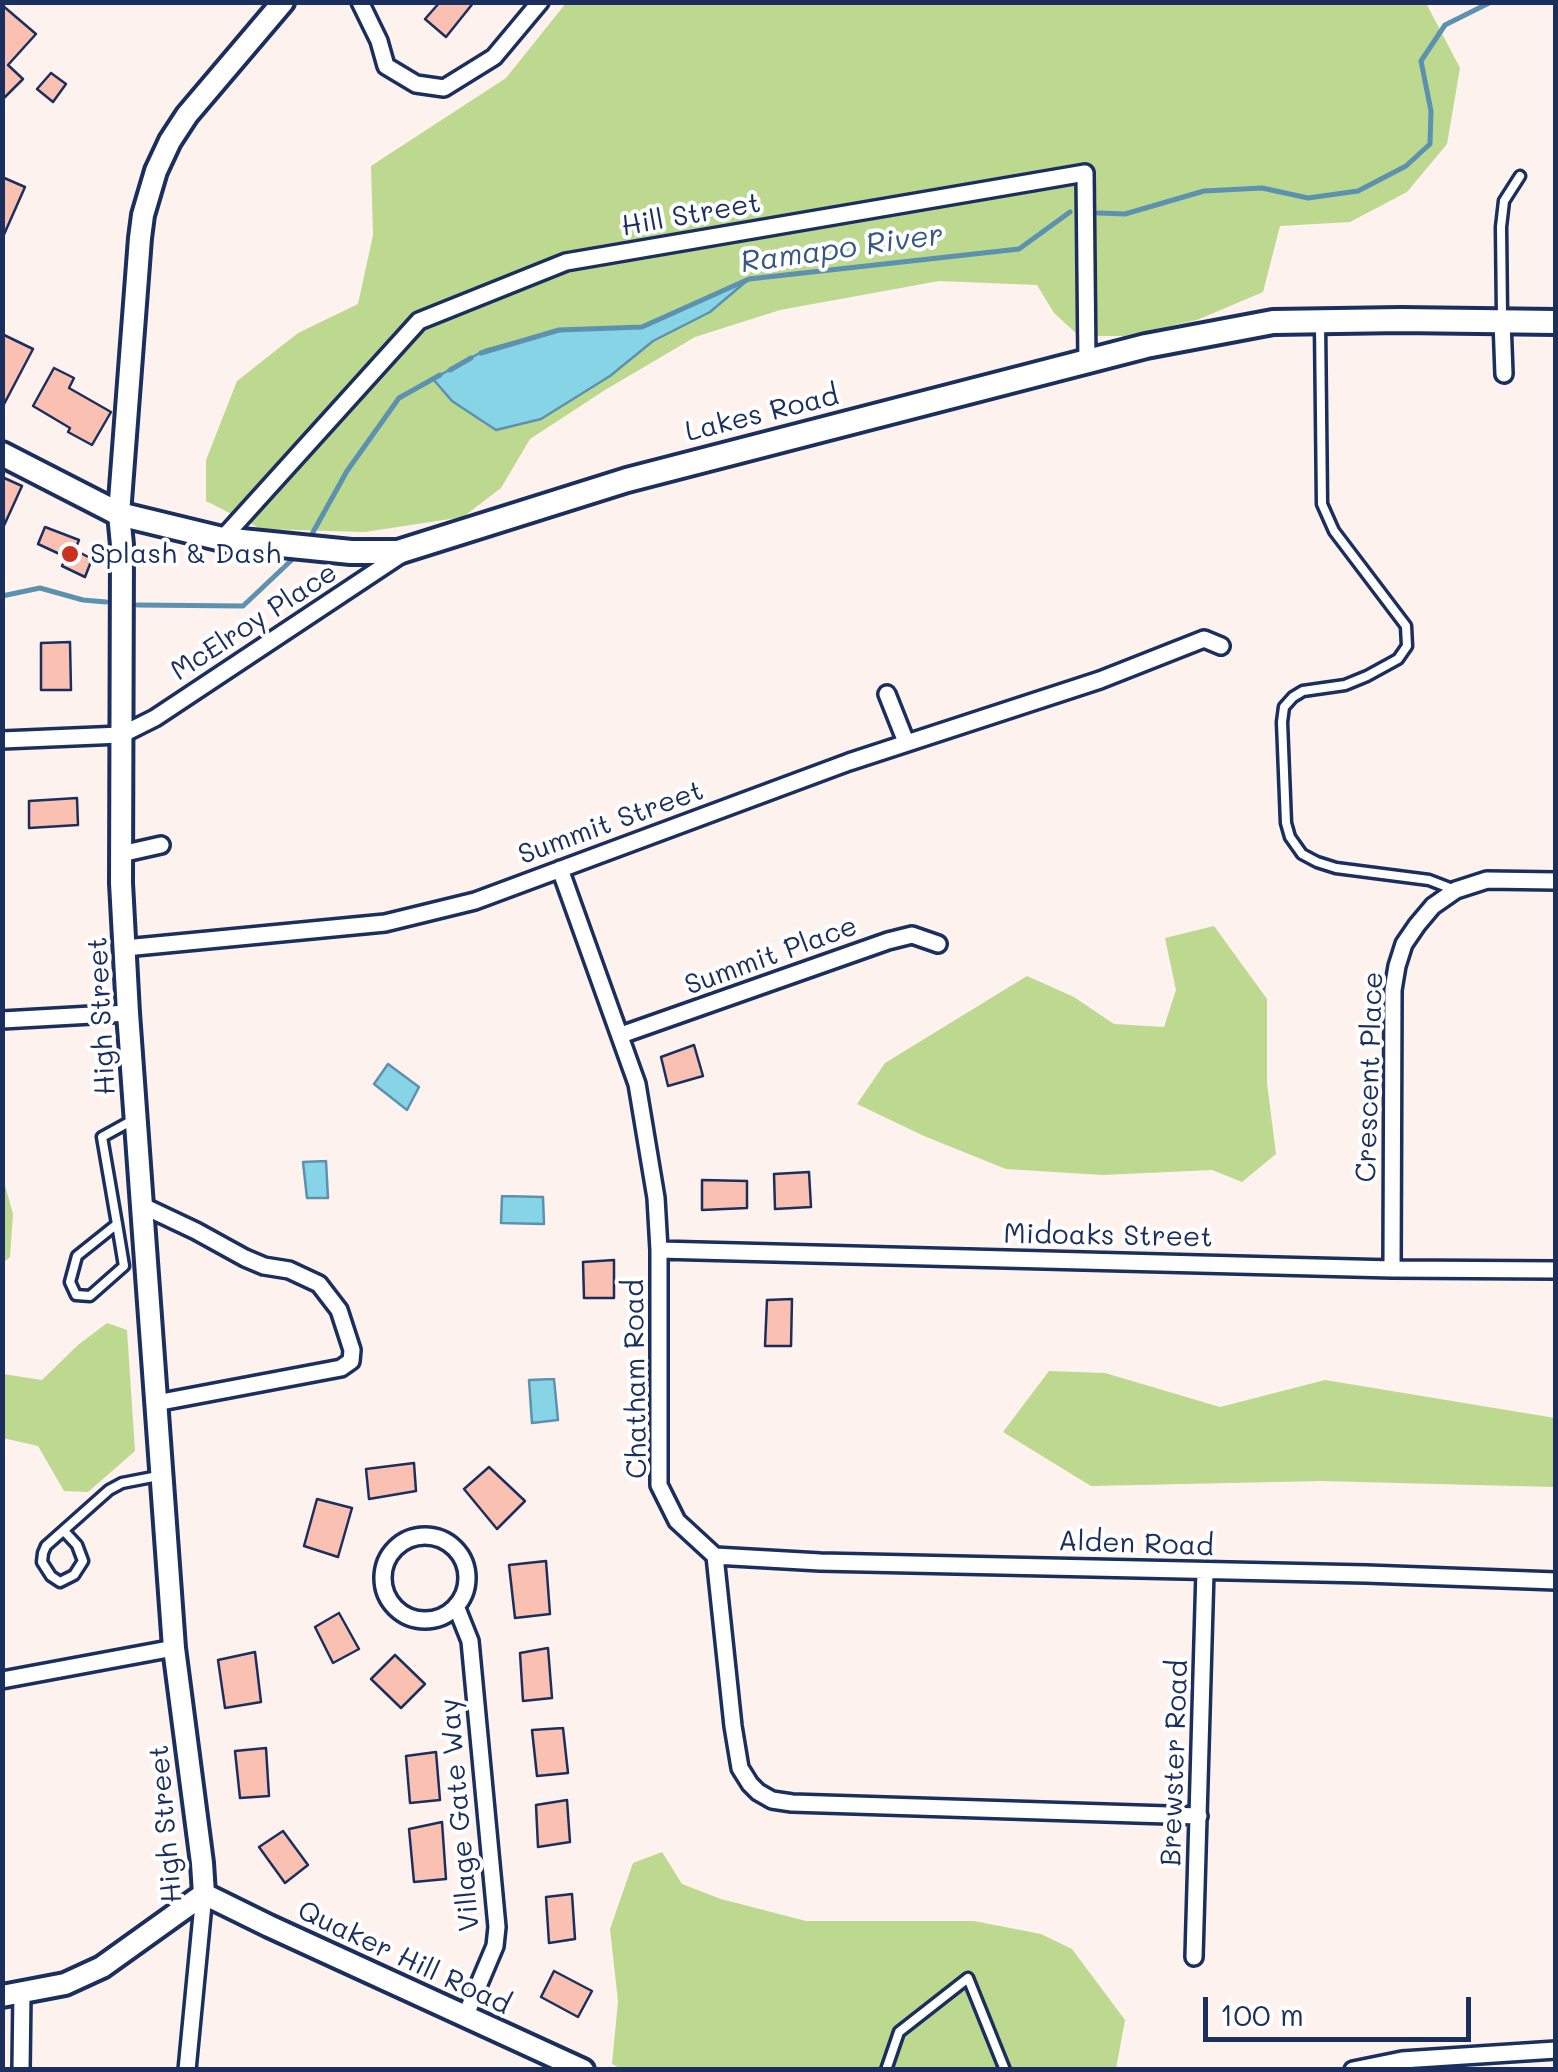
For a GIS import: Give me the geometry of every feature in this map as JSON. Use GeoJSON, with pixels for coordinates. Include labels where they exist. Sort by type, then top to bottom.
{"type":"FeatureCollection","features":[{"type":"Feature","properties":{"kind":"main road","name":"Lakes Road"},"geometry":{"type":"LineString","coordinates":[[2,454],[119,514],[222,539],[351,552],[398,552],[627,480],[1146,346],[1265,323],[1556,322]]}},
{"type":"Feature","properties":{"kind":"street","name":"High Street"},"geometry":{"type":"LineString","coordinates":[[186,2070],[204,1894],[174,1648],[128,1013],[121,854],[119,514],[140,238],[156,171],[188,115],[283,2]]}},
{"type":"Feature","properties":{"kind":"street"},"geometry":{"type":"LineString","coordinates":[[360,2],[379,40],[386,66],[416,84],[444,88],[494,56],[540,2]]}},
{"type":"Feature","properties":{"kind":"street","name":"Hill Street"},"geometry":{"type":"LineString","coordinates":[[222,539],[419,321],[566,262],[1084,173],[1087,362]]}},
{"type":"Feature","properties":{"kind":"street"},"geometry":{"type":"LineString","coordinates":[[1502,321],[1504,374]]}},
{"type":"Feature","properties":{"kind":"street","name":"McElroy Place"},"geometry":{"type":"LineString","coordinates":[[121,735],[155,718],[412,548]]}},
{"type":"Feature","properties":{"kind":"street","name":"Summit Street"},"geometry":{"type":"LineString","coordinates":[[125,948],[385,923],[475,901],[906,742],[1100,680],[1204,639],[1221,646]]}},
{"type":"Feature","properties":{"kind":"street"},"geometry":{"type":"LineString","coordinates":[[887,694],[906,742]]}},
{"type":"Feature","properties":{"kind":"street"},"geometry":{"type":"LineString","coordinates":[[2,740],[121,735]]}},
{"type":"Feature","properties":{"kind":"street"},"geometry":{"type":"LineString","coordinates":[[121,854],[161,845]]}},
{"type":"Feature","properties":{"kind":"street","name":"Chatham Road"},"geometry":{"type":"LineString","coordinates":[[560,869],[637,1084],[656,1198],[659,1485],[677,1521],[716,1556]]}},
{"type":"Feature","properties":{"kind":"street","name":"Crescent Place"},"geometry":{"type":"LineString","coordinates":[[1392,1269],[1392,990],[1404,944],[1416,924],[1456,890],[1488,880],[1556,882]]}},
{"type":"Feature","properties":{"kind":"street","name":"Summit Place"},"geometry":{"type":"LineString","coordinates":[[621,1035],[888,940],[912,935],[938,944]]}},
{"type":"Feature","properties":{"kind":"street"},"geometry":{"type":"LineString","coordinates":[[2,1020],[128,1013]]}},
{"type":"Feature","properties":{"kind":"street"},"geometry":{"type":"LineString","coordinates":[[142,1206],[244,1258],[289,1270],[319,1284],[338,1310],[352,1350],[351,1361],[340,1368],[156,1403]]}},
{"type":"Feature","properties":{"kind":"street","name":"Midoaks Street"},"geometry":{"type":"LineString","coordinates":[[659,1250],[1556,1270]]}},
{"type":"Feature","properties":{"kind":"street","name":"Village Gate Way"},"geometry":{"type":"LineString","coordinates":[[422,1536],[449,1543],[459,1553],[467,1580],[456,1606],[446,1615],[420,1620],[395,1608],[387,1597],[383,1571],[396,1547],[422,1536]]}},
{"type":"Feature","properties":{"kind":"street"},"geometry":{"type":"LineString","coordinates":[[716,1556],[740,1768],[758,1792],[772,1800],[1199,1816]]}},
{"type":"Feature","properties":{"kind":"street","name":"Alden Road"},"geometry":{"type":"LineString","coordinates":[[716,1556],[1556,1582]]}},
{"type":"Feature","properties":{"kind":"street","name":"Brewster Road"},"geometry":{"type":"LineString","coordinates":[[1194,1957],[1204,1571]]}},
{"type":"Feature","properties":{"kind":"street","name":"Village Gate Way"},"geometry":{"type":"LineString","coordinates":[[456,1606],[470,1641],[497,1927],[495,1946],[465,2017]]}},
{"type":"Feature","properties":{"kind":"street"},"geometry":{"type":"LineString","coordinates":[[2,1680],[174,1648]]}},
{"type":"Feature","properties":{"kind":"street"},"geometry":{"type":"LineString","coordinates":[[21,2070],[12,1995],[66,1984],[102,1968],[204,1894]]}},
{"type":"Feature","properties":{"kind":"street","name":"Quaker Hill Road"},"geometry":{"type":"LineString","coordinates":[[204,1894],[583,2070]]}},
{"type":"Feature","properties":{"kind":"street"},"geometry":{"type":"LineString","coordinates":[[1353,2070],[1402,2060],[1556,2050]]}},
{"type":"Feature","properties":{"kind":"lane"},"geometry":{"type":"LineString","coordinates":[[1502,321],[1504,201],[1520,176]]}},
{"type":"Feature","properties":{"kind":"lane"},"geometry":{"type":"LineString","coordinates":[[1320,320],[1322,504],[1334,531],[1406,626],[1407,646],[1398,659],[1367,676],[1303,692],[1284,707],[1286,823],[1302,854],[1317,862],[1429,880],[1456,890]]}},
{"type":"Feature","properties":{"kind":"lane"},"geometry":{"type":"LineString","coordinates":[[117,1224],[77,1256],[70,1282],[76,1295],[90,1296],[124,1266],[117,1224],[102,1137],[135,1119]]}},
{"type":"Feature","properties":{"kind":"lane"},"geometry":{"type":"LineString","coordinates":[[64,1531],[77,1546],[82,1561],[74,1575],[60,1582],[46,1570],[42,1557],[46,1546],[110,1490],[139,1479],[163,1476]]}},
{"type":"Feature","properties":{"kind":"lane"},"geometry":{"type":"LineString","coordinates":[[884,2069],[899,2032],[968,1978],[1005,2070]]}},
{"type":"Feature","properties":{"kind":"green space"},"geometry":{"type":"Polygon","coordinates":[[[566,3],[1426,3],[1460,68],[1447,144],[1407,192],[1350,222],[1280,226],[1263,292],[1197,320],[1124,336],[1079,336],[1054,313],[1037,285],[939,281],[780,310],[695,337],[605,390],[530,439],[501,488],[463,517],[365,532],[261,529],[206,501],[206,460],[237,381],[298,333],[358,304],[373,235],[371,166],[506,78],[566,3]],[[745,281],[642,327],[559,330],[485,350],[433,380],[610,376],[653,341],[710,312],[745,281]]]}},
{"type":"Feature","properties":{"kind":"green space"},"geometry":{"type":"Polygon","coordinates":[[[1214,926],[1267,999],[1267,1083],[1276,1154],[1242,1182],[1212,1170],[1103,1175],[1006,1169],[857,1104],[885,1063],[1027,976],[1074,997],[1114,1024],[1164,1027],[1176,990],[1165,938],[1214,926]]]}},
{"type":"Feature","properties":{"kind":"green space"},"geometry":{"type":"Polygon","coordinates":[[[3,1178],[13,1214],[10,1257],[3,1263],[3,1178]]]}},
{"type":"Feature","properties":{"kind":"green space"},"geometry":{"type":"Polygon","coordinates":[[[107,1323],[127,1330],[135,1451],[88,1492],[64,1491],[38,1446],[3,1438],[3,1374],[42,1380],[107,1323]]]}},
{"type":"Feature","properties":{"kind":"green space"},"geometry":{"type":"Polygon","coordinates":[[[1049,1371],[1105,1373],[1220,1407],[1325,1380],[1555,1418],[1555,1487],[1321,1481],[1091,1486],[1003,1432],[1049,1371]]]}},
{"type":"Feature","properties":{"kind":"green space"},"geometry":{"type":"Polygon","coordinates":[[[662,1852],[682,1884],[721,1899],[806,1921],[974,1921],[1041,1934],[1072,1949],[1125,2020],[1116,2069],[621,2069],[612,2064],[618,2001],[610,1929],[633,1863],[662,1852]]]}},
{"type":"Feature","properties":{"kind":"water"},"geometry":{"type":"Polygon","coordinates":[[[749,279],[710,312],[653,341],[610,376],[541,419],[496,430],[452,401],[433,379],[485,350],[559,330],[642,327],[749,279]]]}},
{"type":"Feature","properties":{"kind":"water"},"geometry":{"type":"Polygon","coordinates":[[[388,1064],[419,1087],[407,1110],[374,1084],[388,1064]]]}},
{"type":"Feature","properties":{"kind":"water"},"geometry":{"type":"Polygon","coordinates":[[[326,1161],[328,1198],[307,1198],[303,1162],[326,1161]]]}},
{"type":"Feature","properties":{"kind":"water"},"geometry":{"type":"Polygon","coordinates":[[[502,1196],[543,1197],[544,1224],[501,1223],[502,1196]]]}},
{"type":"Feature","properties":{"kind":"water"},"geometry":{"type":"Polygon","coordinates":[[[554,1379],[558,1420],[532,1423],[529,1380],[554,1379]]]}},
{"type":"Feature","properties":{"kind":"building"},"geometry":{"type":"Polygon","coordinates":[[[440,2],[474,2],[446,37],[425,19],[440,2]]]}},
{"type":"Feature","properties":{"kind":"building"},"geometry":{"type":"Polygon","coordinates":[[[2,5],[36,34],[8,65],[23,79],[2,100],[2,5]]]}},
{"type":"Feature","properties":{"kind":"building"},"geometry":{"type":"Polygon","coordinates":[[[51,73],[66,84],[53,102],[37,89],[51,73]]]}},
{"type":"Feature","properties":{"kind":"building"},"geometry":{"type":"Polygon","coordinates":[[[2,177],[25,187],[2,239],[2,177]]]}},
{"type":"Feature","properties":{"kind":"building"},"geometry":{"type":"Polygon","coordinates":[[[2,334],[33,349],[2,408],[2,334]]]}},
{"type":"Feature","properties":{"kind":"building"},"geometry":{"type":"Polygon","coordinates":[[[54,368],[74,378],[69,388],[111,412],[92,445],[33,406],[54,368]]]}},
{"type":"Feature","properties":{"kind":"building"},"geometry":{"type":"Polygon","coordinates":[[[2,477],[22,486],[2,530],[2,477]]]}},
{"type":"Feature","properties":{"kind":"building","name":"Splash & Dash"},"geometry":{"type":"Polygon","coordinates":[[[45,527],[79,540],[75,550],[92,559],[85,577],[62,566],[66,557],[38,544],[45,527]]]}},
{"type":"Feature","properties":{"kind":"building"},"geometry":{"type":"Polygon","coordinates":[[[70,642],[71,690],[41,690],[41,643],[70,642]]]}},
{"type":"Feature","properties":{"kind":"building"},"geometry":{"type":"Polygon","coordinates":[[[77,798],[78,825],[29,828],[29,801],[77,798]]]}},
{"type":"Feature","properties":{"kind":"building"},"geometry":{"type":"Polygon","coordinates":[[[694,1045],[703,1076],[668,1086],[661,1057],[694,1045]]]}},
{"type":"Feature","properties":{"kind":"building"},"geometry":{"type":"Polygon","coordinates":[[[809,1172],[811,1207],[775,1209],[774,1174],[809,1172]]]}},
{"type":"Feature","properties":{"kind":"building"},"geometry":{"type":"Polygon","coordinates":[[[702,1180],[747,1181],[747,1208],[702,1210],[702,1180]]]}},
{"type":"Feature","properties":{"kind":"building"},"geometry":{"type":"Polygon","coordinates":[[[614,1260],[614,1298],[584,1298],[583,1262],[614,1260]]]}},
{"type":"Feature","properties":{"kind":"building"},"geometry":{"type":"Polygon","coordinates":[[[792,1299],[791,1346],[765,1346],[767,1300],[792,1299]]]}},
{"type":"Feature","properties":{"kind":"building"},"geometry":{"type":"Polygon","coordinates":[[[414,1463],[416,1491],[369,1499],[366,1469],[414,1463]]]}},
{"type":"Feature","properties":{"kind":"building"},"geometry":{"type":"Polygon","coordinates":[[[489,1467],[525,1501],[497,1529],[464,1489],[489,1467]]]}},
{"type":"Feature","properties":{"kind":"building"},"geometry":{"type":"Polygon","coordinates":[[[317,1499],[352,1508],[338,1557],[304,1546],[317,1499]]]}},
{"type":"Feature","properties":{"kind":"building"},"geometry":{"type":"Polygon","coordinates":[[[546,1561],[550,1614],[515,1618],[509,1565],[546,1561]]]}},
{"type":"Feature","properties":{"kind":"building"},"geometry":{"type":"Polygon","coordinates":[[[339,1613],[359,1649],[333,1663],[315,1627],[339,1613]]]}},
{"type":"Feature","properties":{"kind":"building"},"geometry":{"type":"Polygon","coordinates":[[[548,1648],[552,1698],[523,1701],[520,1653],[548,1648]]]}},
{"type":"Feature","properties":{"kind":"building"},"geometry":{"type":"Polygon","coordinates":[[[255,1652],[261,1702],[225,1708],[218,1660],[255,1652]]]}},
{"type":"Feature","properties":{"kind":"building"},"geometry":{"type":"Polygon","coordinates":[[[395,1655],[425,1684],[401,1708],[371,1679],[395,1655]]]}},
{"type":"Feature","properties":{"kind":"building"},"geometry":{"type":"Polygon","coordinates":[[[563,1728],[568,1773],[537,1776],[532,1730],[563,1728]]]}},
{"type":"Feature","properties":{"kind":"building"},"geometry":{"type":"Polygon","coordinates":[[[266,1748],[269,1796],[240,1798],[235,1751],[266,1748]]]}},
{"type":"Feature","properties":{"kind":"building"},"geometry":{"type":"Polygon","coordinates":[[[436,1752],[440,1800],[410,1803],[406,1756],[436,1752]]]}},
{"type":"Feature","properties":{"kind":"building"},"geometry":{"type":"Polygon","coordinates":[[[567,1800],[570,1842],[538,1847],[536,1805],[567,1800]]]}},
{"type":"Feature","properties":{"kind":"building"},"geometry":{"type":"Polygon","coordinates":[[[442,1822],[446,1879],[414,1882],[409,1829],[442,1822]]]}},
{"type":"Feature","properties":{"kind":"building"},"geometry":{"type":"Polygon","coordinates":[[[283,1831],[308,1865],[285,1883],[259,1847],[283,1831]]]}},
{"type":"Feature","properties":{"kind":"building"},"geometry":{"type":"Polygon","coordinates":[[[572,1894],[575,1939],[549,1943],[546,1897],[572,1894]]]}},
{"type":"Feature","properties":{"kind":"building"},"geometry":{"type":"Polygon","coordinates":[[[554,1971],[592,1991],[578,2017],[541,1997],[554,1971]]]}},
{"type":"Feature","properties":{"kind":"waterway","name":"Ramapo River"},"geometry":{"type":"LineString","coordinates":[[1098,213],[1125,214],[1204,191],[1262,188],[1308,198],[1358,191],[1406,166],[1430,144],[1431,111],[1421,61],[1445,25],[1491,2]]}},
{"type":"Feature","properties":{"kind":"waterway","name":"Ramapo River"},"geometry":{"type":"LineString","coordinates":[[481,353],[559,330],[642,327],[749,279],[1019,249],[1070,212]]}},
{"type":"Feature","properties":{"kind":"waterway","name":"Ramapo River"},"geometry":{"type":"LineString","coordinates":[[450,370],[471,358]]}},
{"type":"Feature","properties":{"kind":"waterway","name":"Ramapo River"},"geometry":{"type":"LineString","coordinates":[[307,543],[347,471],[399,398],[440,375]]}},
{"type":"Feature","properties":{"kind":"waterway","name":"Ramapo River"},"geometry":{"type":"LineString","coordinates":[[137,605],[243,606],[297,555]]}},
{"type":"Feature","properties":{"kind":"waterway","name":"Ramapo River"},"geometry":{"type":"LineString","coordinates":[[2,596],[40,588],[106,602]]}},
{"type":"Feature","properties":{"kind":"place","name":"Splash & Dash"},"geometry":{"type":"Point","coordinates":[70,554]}}]}
